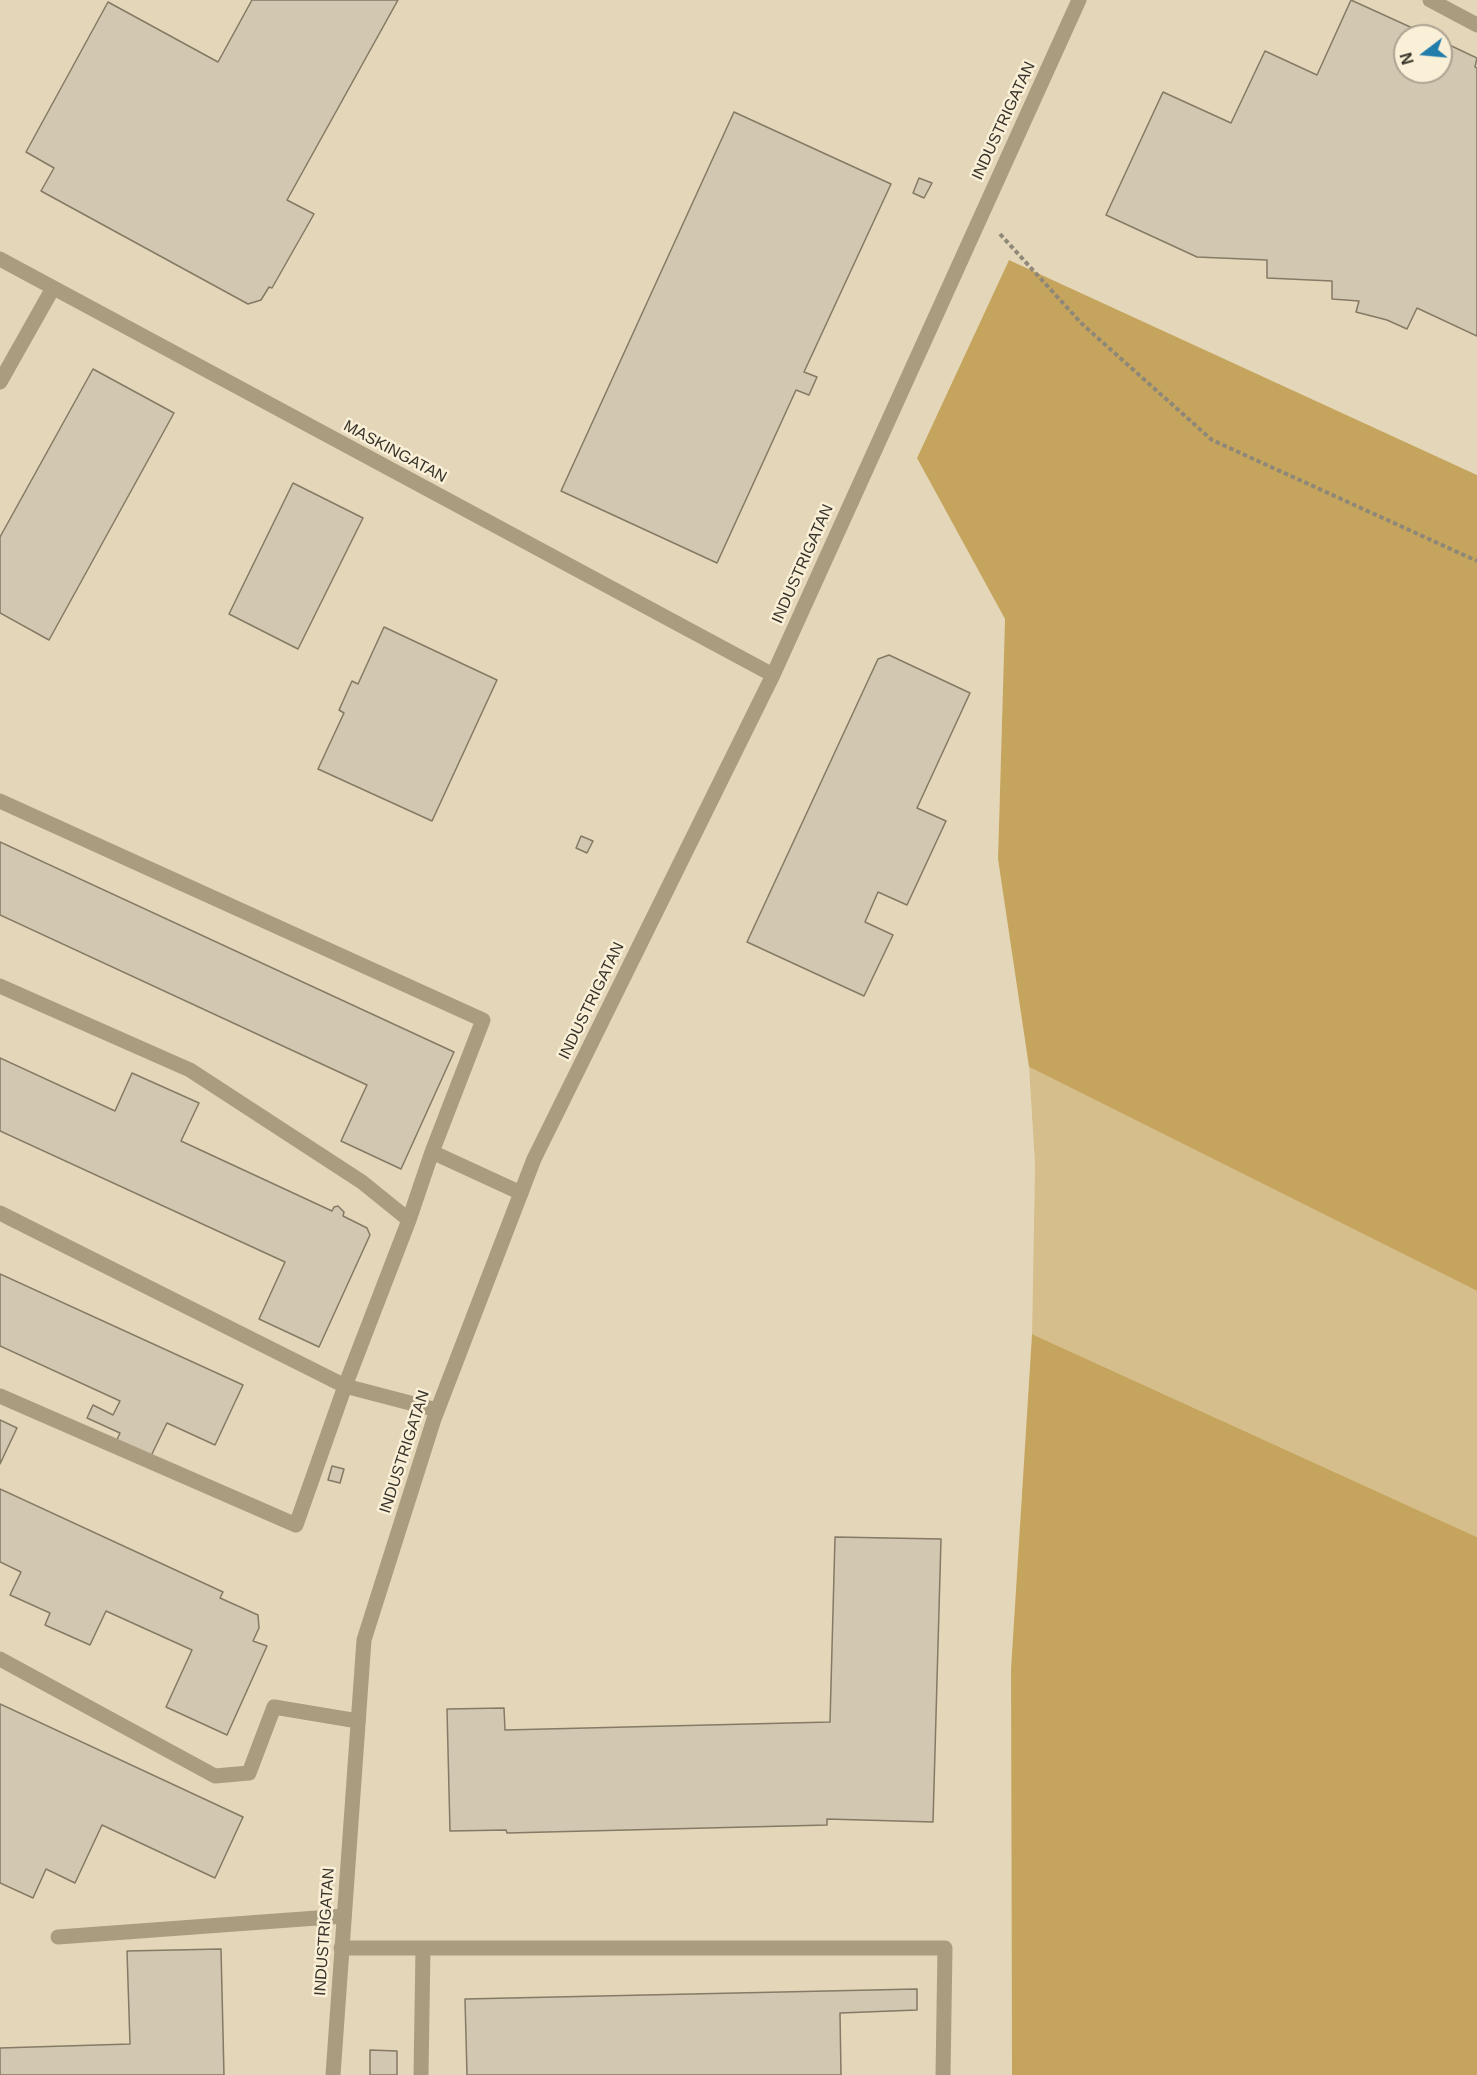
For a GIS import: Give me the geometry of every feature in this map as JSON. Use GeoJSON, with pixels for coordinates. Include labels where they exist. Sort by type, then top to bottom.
{"type":"FeatureCollection","features":[{"type":"Feature","properties":{"kind":"street","name":"INDUSTRIGATAN"},"geometry":{"type":"LineString","coordinates":[[333,2075],[364,1640],[437,1410],[534,1159],[773,675],[1079,0]]}},
{"type":"Feature","properties":{"kind":"street"},"geometry":{"type":"LineString","coordinates":[[1430,0],[1477,25]]}},
{"type":"Feature","properties":{"kind":"street","name":"MASKINGATAN"},"geometry":{"type":"LineString","coordinates":[[0,259],[773,675]]}},
{"type":"Feature","properties":{"kind":"street"},"geometry":{"type":"LineString","coordinates":[[0,382],[53,288]]}},
{"type":"Feature","properties":{"kind":"street"},"geometry":{"type":"LineString","coordinates":[[0,801],[483,1020],[345,1386],[296,1525],[0,1396]]}},
{"type":"Feature","properties":{"kind":"street"},"geometry":{"type":"LineString","coordinates":[[0,986],[190,1070],[362,1182],[409,1220]]}},
{"type":"Feature","properties":{"kind":"street"},"geometry":{"type":"LineString","coordinates":[[432,1152],[521,1193]]}},
{"type":"Feature","properties":{"kind":"street"},"geometry":{"type":"LineString","coordinates":[[0,1213],[345,1386],[437,1410]]}},
{"type":"Feature","properties":{"kind":"street"},"geometry":{"type":"LineString","coordinates":[[0,1659],[215,1776],[249,1773],[273,1707],[358,1721]]}},
{"type":"Feature","properties":{"kind":"street"},"geometry":{"type":"LineString","coordinates":[[58,1937],[344,1916]]}},
{"type":"Feature","properties":{"kind":"street"},"geometry":{"type":"LineString","coordinates":[[341,1948],[945,1947],[943,2075]]}},
{"type":"Feature","properties":{"kind":"street"},"geometry":{"type":"LineString","coordinates":[[421,2075],[423,1948]]}},
{"type":"Feature","properties":{"kind":"path"},"geometry":{"type":"LineString","coordinates":[[981,214],[1082,324],[1212,440],[1477,561]]}},
{"type":"Feature","properties":{"kind":"shaded area"},"geometry":{"type":"Polygon","coordinates":[[[0,0],[1477,0],[1477,475],[1009,260],[917,457],[1005,619],[998,859],[1029,1067],[1035,1165],[1032,1334],[1011,1669],[1012,2075],[0,2075],[0,0]]]}},
{"type":"Feature","properties":{"kind":"shaded area"},"geometry":{"type":"Polygon","coordinates":[[[1009,260],[1477,475],[1477,1291],[1029,1067],[998,859],[1005,619],[917,458],[1009,260]]]}},
{"type":"Feature","properties":{"kind":"shaded area"},"geometry":{"type":"Polygon","coordinates":[[[1029,1067],[1477,1291],[1477,1537],[1032,1334],[1035,1165],[1029,1067]]]}},
{"type":"Feature","properties":{"kind":"shaded area"},"geometry":{"type":"Polygon","coordinates":[[[1032,1334],[1477,1537],[1477,2075],[1012,2075],[1011,1669],[1032,1334]]]}},
{"type":"Feature","properties":{"kind":"building"},"geometry":{"type":"Polygon","coordinates":[[[252,0],[398,0],[287,200],[314,214],[272,288],[269,287],[261,300],[248,304],[41,191],[54,168],[26,152],[108,2],[218,62],[252,0]]]}},
{"type":"Feature","properties":{"kind":"building"},"geometry":{"type":"Polygon","coordinates":[[[1351,0],[1404,24],[1393,24],[1393,84],[1453,84],[1453,47],[1477,58],[1475,67],[1477,68],[1477,336],[1417,308],[1407,329],[1387,320],[1356,312],[1359,301],[1332,299],[1332,281],[1267,278],[1267,260],[1197,257],[1106,215],[1163,92],[1231,123],[1265,51],[1317,75],[1351,0]]]}},
{"type":"Feature","properties":{"kind":"building"},"geometry":{"type":"Polygon","coordinates":[[[734,112],[891,184],[804,372],[817,377],[809,395],[796,390],[717,563],[561,491],[734,112]]]}},
{"type":"Feature","properties":{"kind":"building"},"geometry":{"type":"Polygon","coordinates":[[[919,178],[932,183],[924,198],[913,193],[919,178]]]}},
{"type":"Feature","properties":{"kind":"building"},"geometry":{"type":"Polygon","coordinates":[[[93,369],[174,413],[49,640],[0,613],[0,537],[93,369]]]}},
{"type":"Feature","properties":{"kind":"building"},"geometry":{"type":"Polygon","coordinates":[[[293,483],[363,518],[298,649],[229,614],[293,483]]]}},
{"type":"Feature","properties":{"kind":"building"},"geometry":{"type":"Polygon","coordinates":[[[384,627],[497,680],[432,821],[318,769],[344,713],[339,710],[352,681],[358,684],[384,627]]]}},
{"type":"Feature","properties":{"kind":"building"},"geometry":{"type":"Polygon","coordinates":[[[889,655],[970,693],[917,808],[946,821],[907,905],[878,892],[865,922],[893,935],[864,996],[747,942],[878,659],[889,655]]]}},
{"type":"Feature","properties":{"kind":"building"},"geometry":{"type":"Polygon","coordinates":[[[581,836],[593,841],[587,853],[576,848],[581,836]]]}},
{"type":"Feature","properties":{"kind":"building"},"geometry":{"type":"Polygon","coordinates":[[[0,842],[454,1052],[401,1169],[341,1141],[367,1085],[0,915],[0,842]]]}},
{"type":"Feature","properties":{"kind":"building"},"geometry":{"type":"Polygon","coordinates":[[[0,1058],[115,1111],[132,1073],[199,1103],[181,1141],[332,1211],[338,1206],[344,1212],[343,1216],[367,1228],[370,1235],[319,1347],[259,1319],[285,1262],[0,1131],[0,1058]]]}},
{"type":"Feature","properties":{"kind":"building"},"geometry":{"type":"Polygon","coordinates":[[[0,1274],[243,1385],[215,1445],[167,1423],[149,1460],[115,1444],[120,1433],[87,1418],[93,1405],[113,1415],[120,1401],[0,1346],[0,1274]]]}},
{"type":"Feature","properties":{"kind":"building"},"geometry":{"type":"Polygon","coordinates":[[[0,1420],[17,1428],[0,1464],[0,1420]]]}},
{"type":"Feature","properties":{"kind":"building"},"geometry":{"type":"Polygon","coordinates":[[[332,1466],[344,1469],[340,1483],[328,1480],[332,1466]]]}},
{"type":"Feature","properties":{"kind":"building"},"geometry":{"type":"Polygon","coordinates":[[[0,1489],[223,1592],[220,1598],[258,1615],[259,1628],[253,1641],[267,1646],[227,1735],[166,1707],[192,1650],[106,1611],[90,1645],[45,1625],[50,1613],[10,1595],[21,1572],[0,1562],[0,1489]]]}},
{"type":"Feature","properties":{"kind":"building"},"geometry":{"type":"Polygon","coordinates":[[[835,1537],[941,1539],[933,1822],[827,1819],[827,1825],[507,1833],[506,1830],[450,1831],[447,1709],[504,1708],[505,1730],[830,1722],[835,1537]]]}},
{"type":"Feature","properties":{"kind":"building"},"geometry":{"type":"Polygon","coordinates":[[[0,1704],[243,1817],[215,1878],[102,1825],[75,1883],[46,1869],[33,1898],[0,1883],[0,1704]]]}},
{"type":"Feature","properties":{"kind":"building"},"geometry":{"type":"Polygon","coordinates":[[[221,1949],[224,2075],[0,2075],[0,2048],[130,2044],[127,1951],[221,1949]]]}},
{"type":"Feature","properties":{"kind":"building"},"geometry":{"type":"Polygon","coordinates":[[[917,1989],[917,2010],[840,2013],[841,2075],[467,2075],[465,1999],[917,1989]]]}},
{"type":"Feature","properties":{"kind":"building"},"geometry":{"type":"Polygon","coordinates":[[[370,2050],[397,2051],[397,2075],[370,2075],[370,2050]]]}}]}
